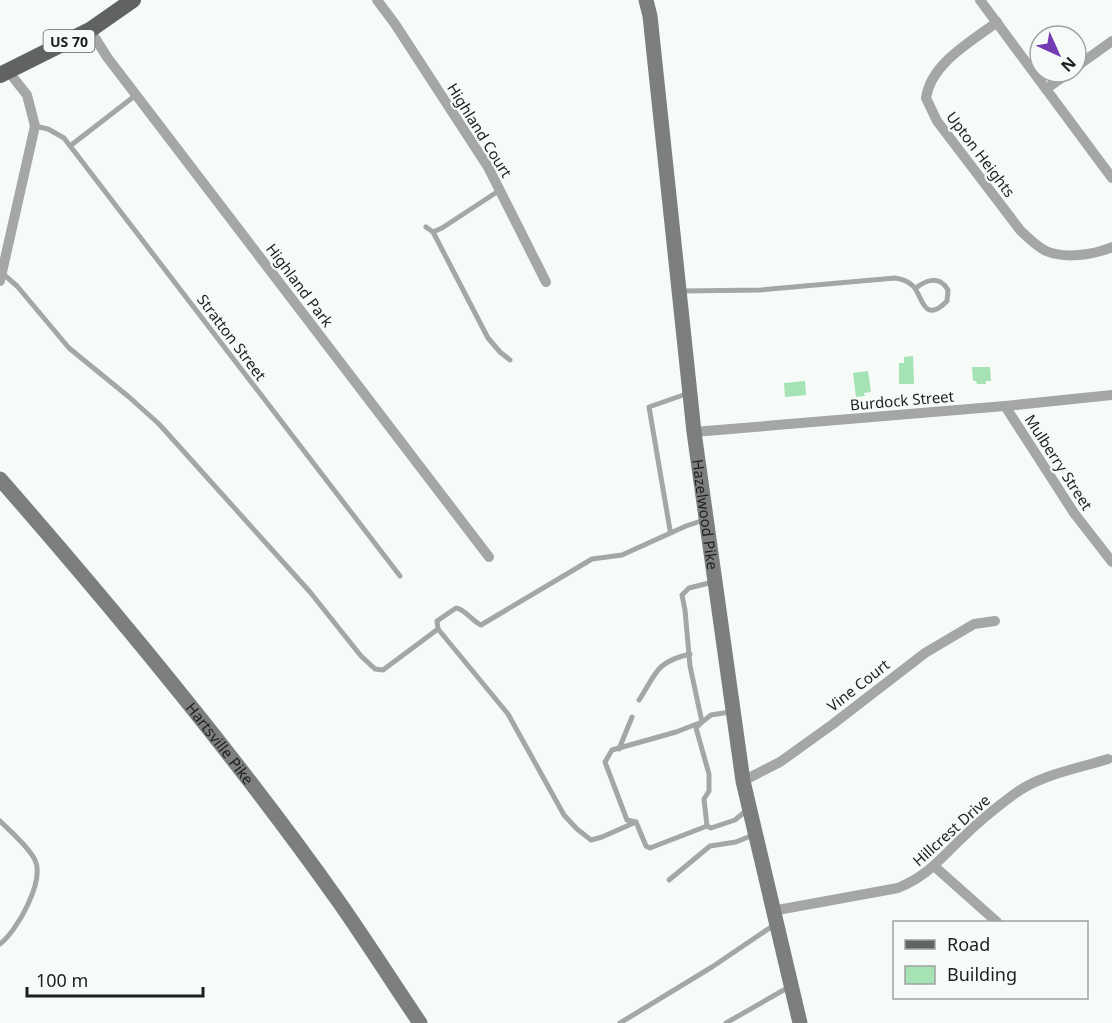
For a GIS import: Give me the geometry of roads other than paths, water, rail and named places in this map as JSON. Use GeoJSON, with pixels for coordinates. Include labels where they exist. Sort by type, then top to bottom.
{"type":"FeatureCollection","features":[{"type":"Feature","properties":{"kind":"main road","name":"US 70"},"geometry":{"type":"LineString","coordinates":[[4,73],[90,30],[133,0]]}},
{"type":"Feature","properties":{"kind":"street","name":"Highland Court"},"geometry":{"type":"LineString","coordinates":[[377,0],[482,157],[546,282]]}},
{"type":"Feature","properties":{"kind":"street","name":"Hazelwood Pike"},"geometry":{"type":"LineString","coordinates":[[646,0],[650,16],[694,432],[743,781],[800,1023]]}},
{"type":"Feature","properties":{"kind":"street"},"geometry":{"type":"LineString","coordinates":[[980,0],[1112,178]]}},
{"type":"Feature","properties":{"kind":"street","name":"Upton Heights"},"geometry":{"type":"LineString","coordinates":[[997,22],[944,63],[933,76],[926,98],[930,109],[1032,243],[1047,251],[1067,255],[1112,247]]}},
{"type":"Feature","properties":{"kind":"street","name":"Highland Park"},"geometry":{"type":"LineString","coordinates":[[90,30],[107,57],[489,557]]}},
{"type":"Feature","properties":{"kind":"street"},"geometry":{"type":"LineString","coordinates":[[1088,58],[1112,41]]}},
{"type":"Feature","properties":{"kind":"street"},"geometry":{"type":"LineString","coordinates":[[1,277],[35,126],[27,95],[4,73]]}},
{"type":"Feature","properties":{"kind":"street"},"geometry":{"type":"LineString","coordinates":[[1046,89],[1053,84]]}},
{"type":"Feature","properties":{"kind":"street","name":"Burdock Street"},"geometry":{"type":"LineString","coordinates":[[694,432],[1112,395]]}},
{"type":"Feature","properties":{"kind":"street","name":"Mulberry Street"},"geometry":{"type":"LineString","coordinates":[[1005,406],[1074,513],[1112,562]]}},
{"type":"Feature","properties":{"kind":"street","name":"Hartsville Pike"},"geometry":{"type":"LineString","coordinates":[[0,478],[229,754],[339,902],[420,1023]]}},
{"type":"Feature","properties":{"kind":"street","name":"Vine Court"},"geometry":{"type":"LineString","coordinates":[[743,781],[780,762],[925,652],[974,624],[994,621]]}},
{"type":"Feature","properties":{"kind":"street","name":"Hillcrest Drive"},"geometry":{"type":"LineString","coordinates":[[774,917],[898,888],[917,881],[1015,793],[1041,779],[1108,759]]}},
{"type":"Feature","properties":{"kind":"street"},"geometry":{"type":"LineString","coordinates":[[934,866],[996,921]]}},
{"type":"Feature","properties":{"kind":"lane"},"geometry":{"type":"LineString","coordinates":[[70,146],[136,94]]}},
{"type":"Feature","properties":{"kind":"lane","name":"Stratton Street"},"geometry":{"type":"LineString","coordinates":[[35,126],[48,129],[64,138],[400,576]]}},
{"type":"Feature","properties":{"kind":"lane"},"geometry":{"type":"LineString","coordinates":[[433,232],[500,190]]}},
{"type":"Feature","properties":{"kind":"lane"},"geometry":{"type":"LineString","coordinates":[[426,227],[433,232],[488,338],[510,360]]}},
{"type":"Feature","properties":{"kind":"lane"},"geometry":{"type":"LineString","coordinates":[[1,277],[17,286],[69,348],[129,397],[186,453],[375,669],[383,670],[438,629]]}},
{"type":"Feature","properties":{"kind":"lane"},"geometry":{"type":"LineString","coordinates":[[680,291],[780,288],[895,278],[904,280],[916,288],[921,303],[932,309],[942,306],[949,296],[945,285],[935,279],[916,288]]}},
{"type":"Feature","properties":{"kind":"lane"},"geometry":{"type":"LineString","coordinates":[[672,532],[649,407],[690,392]]}},
{"type":"Feature","properties":{"kind":"lane"},"geometry":{"type":"LineString","coordinates":[[636,822],[591,840],[577,829],[564,815],[508,714],[438,629],[437,621],[456,608],[462,609],[473,621],[482,625],[592,559],[622,555],[707,519]]}},
{"type":"Feature","properties":{"kind":"lane"},"geometry":{"type":"LineString","coordinates":[[702,722],[690,666],[682,595],[689,588],[716,581]]}},
{"type":"Feature","properties":{"kind":"lane"},"geometry":{"type":"LineString","coordinates":[[639,700],[660,667],[669,659],[690,654]]}},
{"type":"Feature","properties":{"kind":"lane"},"geometry":{"type":"LineString","coordinates":[[707,826],[704,799],[709,791],[709,774],[696,728],[711,716],[734,711]]}},
{"type":"Feature","properties":{"kind":"lane"},"geometry":{"type":"LineString","coordinates":[[619,749],[632,717]]}},
{"type":"Feature","properties":{"kind":"lane"},"geometry":{"type":"LineString","coordinates":[[636,822],[627,820],[605,762],[612,750],[702,722]]}},
{"type":"Feature","properties":{"kind":"lane"},"geometry":{"type":"LineString","coordinates":[[636,822],[646,846],[650,848],[707,826],[711,828],[735,820],[748,809]]}},
{"type":"Feature","properties":{"kind":"lane"},"geometry":{"type":"LineString","coordinates":[[0,821],[35,858],[38,870],[31,897],[21,918],[0,944]]}},
{"type":"Feature","properties":{"kind":"lane"},"geometry":{"type":"LineString","coordinates":[[669,880],[710,846],[736,842],[754,834]]}},
{"type":"Feature","properties":{"kind":"lane"},"geometry":{"type":"LineString","coordinates":[[620,1023],[712,967],[774,917]]}},
{"type":"Feature","properties":{"kind":"lane"},"geometry":{"type":"LineString","coordinates":[[726,1023],[791,986]]}}]}
